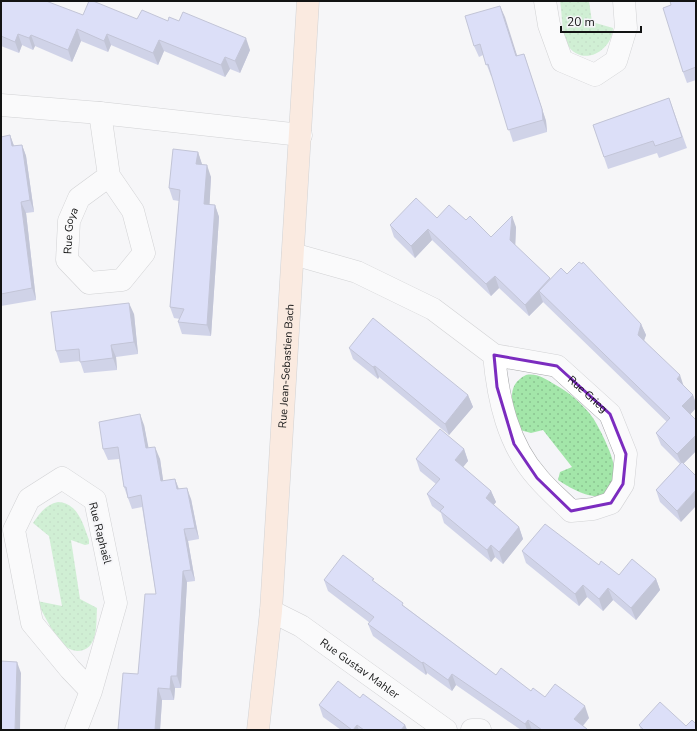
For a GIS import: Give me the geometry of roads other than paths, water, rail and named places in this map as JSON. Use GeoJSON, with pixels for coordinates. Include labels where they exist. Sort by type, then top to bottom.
{"type":"FeatureCollection","features":[{"type":"Feature","properties":{"kind":"street","name":"Rue Jean-Sebastien Bach"},"geometry":{"type":"LineString","coordinates":[[258,730],[271,611],[308,1]]}},
{"type":"Feature","properties":{"kind":"street"},"geometry":{"type":"LineString","coordinates":[[545,1],[549,26],[562,61],[595,75],[616,61],[626,28],[624,1]]}},
{"type":"Feature","properties":{"kind":"street"},"geometry":{"type":"LineString","coordinates":[[1,105],[100,113],[301,135]]}},
{"type":"Feature","properties":{"kind":"street","name":"Rue Goya"},"geometry":{"type":"LineString","coordinates":[[100,113],[109,176],[134,211],[144,253],[122,280],[89,283],[68,260],[69,221],[79,198],[109,176]]}},
{"type":"Feature","properties":{"kind":"street","name":"Rue Grieg"},"geometry":{"type":"LineString","coordinates":[[293,254],[357,272],[433,309],[494,356],[556,366],[610,414],[626,454],[623,484],[611,503],[593,509],[571,511],[537,478],[514,444],[497,387],[494,356]]}},
{"type":"Feature","properties":{"kind":"street","name":"Rue Raphaël"},"geometry":{"type":"LineString","coordinates":[[76,730],[91,691],[116,603],[95,500],[62,478],[29,499],[14,530],[32,624],[70,669],[91,691]]}},
{"type":"Feature","properties":{"kind":"street","name":"Rue Gustav Mahler"},"geometry":{"type":"LineString","coordinates":[[271,611],[301,626],[446,730]]}},
{"type":"Feature","properties":{"kind":"street"},"geometry":{"type":"LineString","coordinates":[[472,730],[480,730]]}}]}
